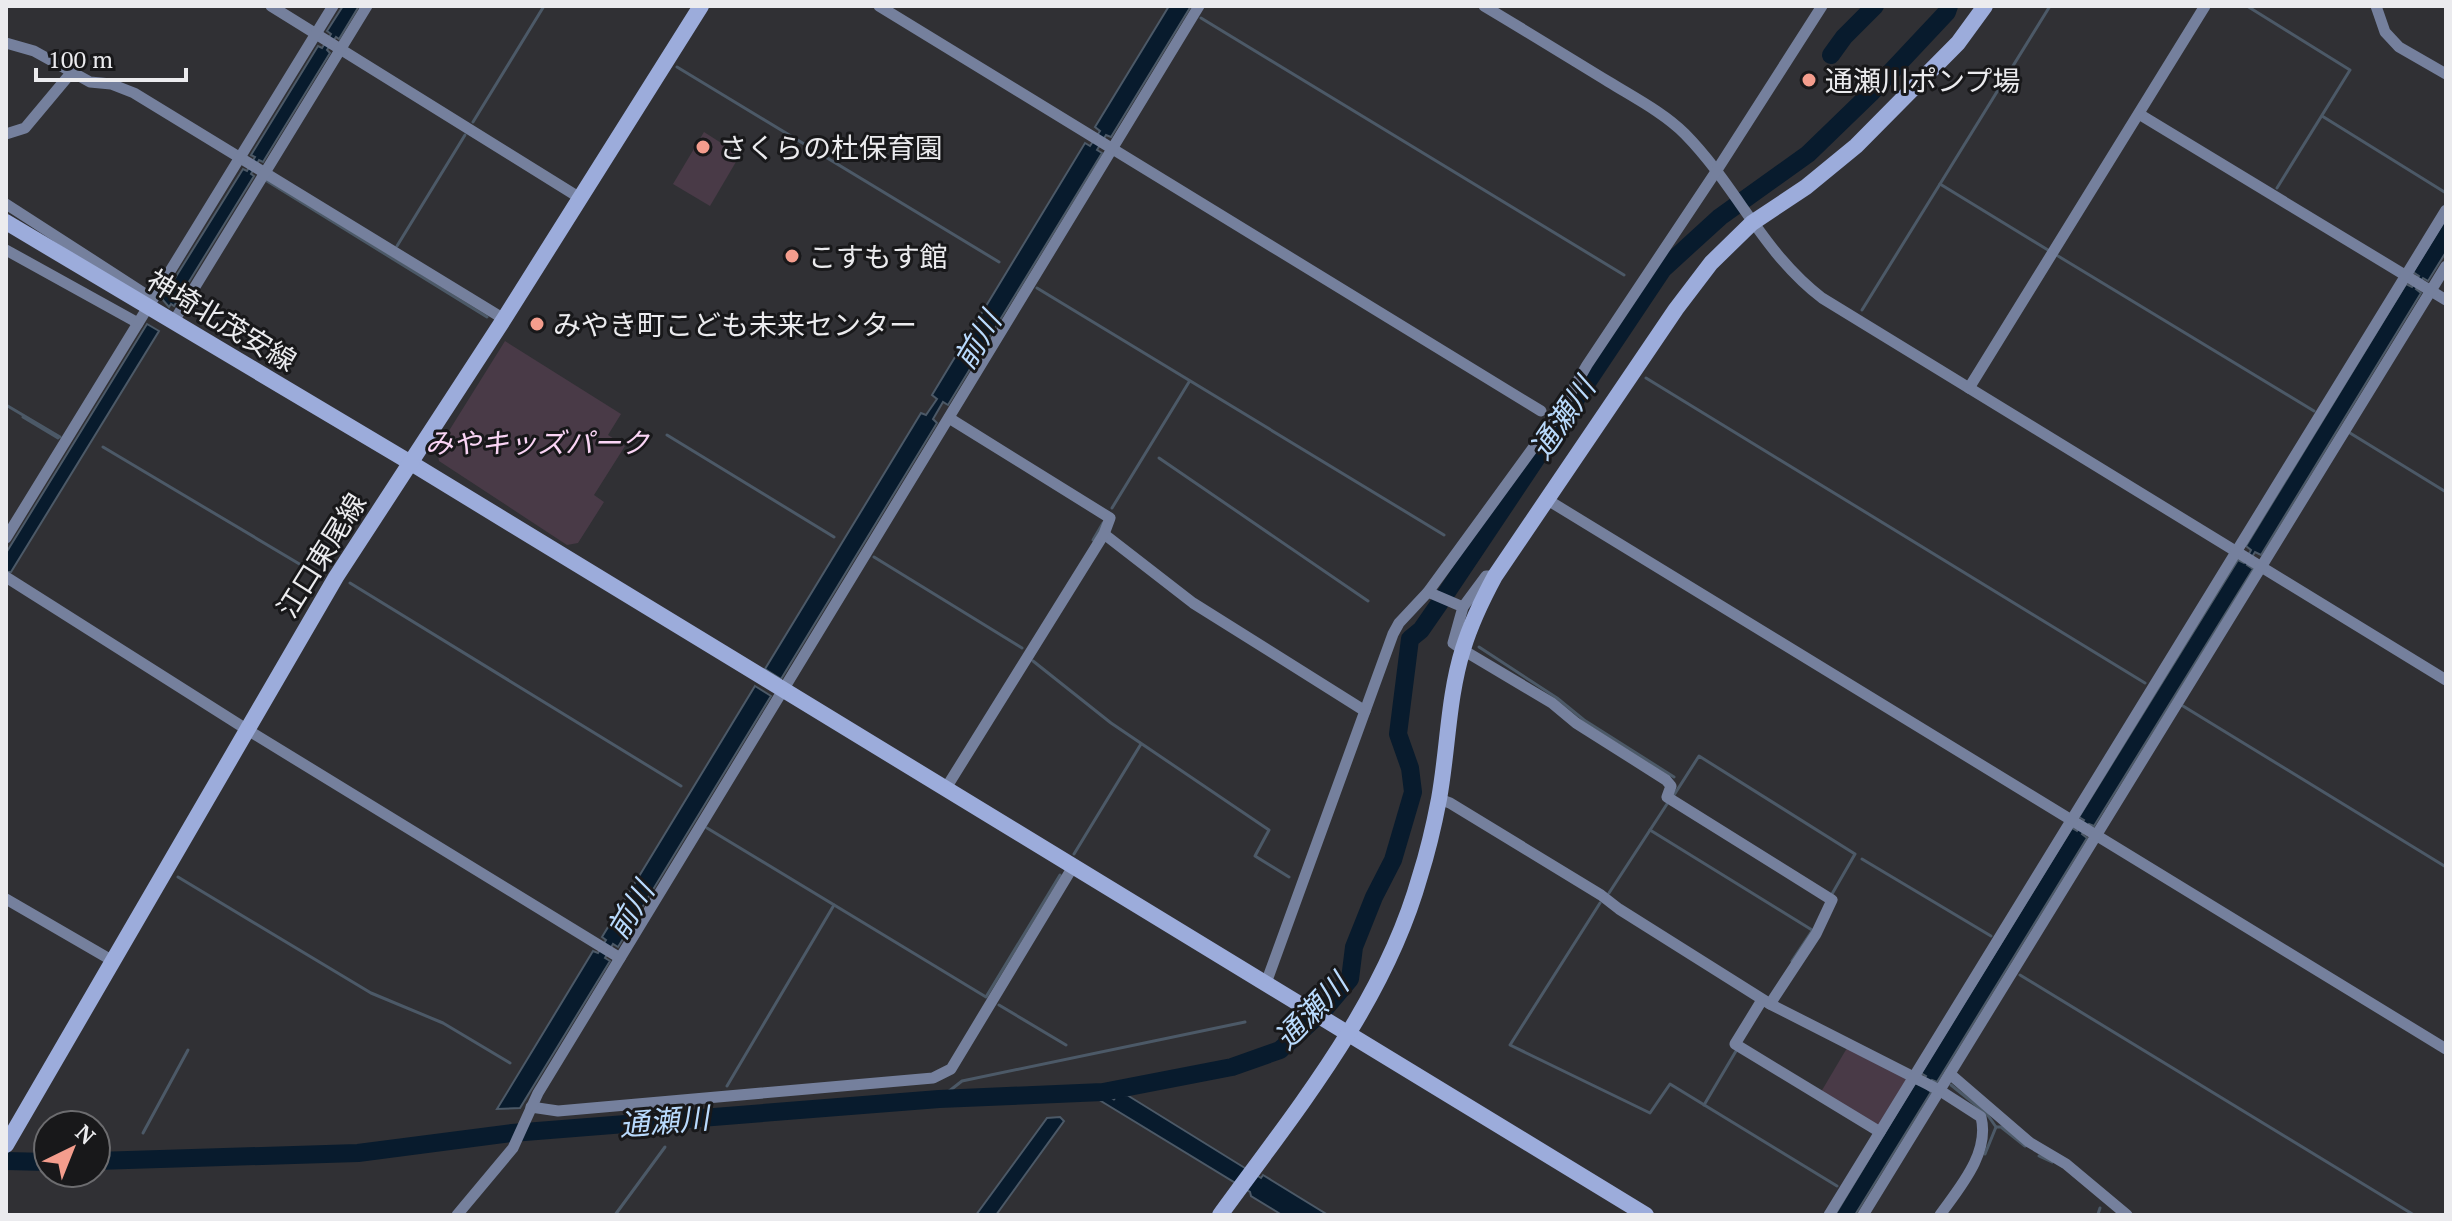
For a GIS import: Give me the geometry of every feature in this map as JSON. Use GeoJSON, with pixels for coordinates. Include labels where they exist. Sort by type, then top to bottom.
{"type":"FeatureCollection","features":[{"type":"Feature","properties":{"kind":"street"},"geometry":{"type":"LineString","coordinates":[[271,6],[580,198]]}},
{"type":"Feature","properties":{"kind":"street"},"geometry":{"type":"LineString","coordinates":[[6,538],[151,302],[253,165],[329,42],[333,6]]}},
{"type":"Feature","properties":{"kind":"street"},"geometry":{"type":"LineString","coordinates":[[174,321],[253,165],[329,42],[367,6]]}},
{"type":"Feature","properties":{"kind":"street","name":"江口東尾線"},"geometry":{"type":"LineString","coordinates":[[8,1139],[336,577],[504,319],[701,6]]}},
{"type":"Feature","properties":{"kind":"street"},"geometry":{"type":"LineString","coordinates":[[879,6],[1541,411]]}},
{"type":"Feature","properties":{"kind":"street"},"geometry":{"type":"LineString","coordinates":[[457,1215],[513,1148],[530,1110],[616,955],[783,691],[949,418],[1103,143],[1199,6]]}},
{"type":"Feature","properties":{"kind":"street"},"geometry":{"type":"LineString","coordinates":[[1484,6],[1666,118],[1683,132],[1717,170],[1749,219],[1796,279],[2446,680]]}},
{"type":"Feature","properties":{"kind":"street"},"geometry":{"type":"LineString","coordinates":[[1266,983],[1399,623],[1431,593],[1563,407],[1587,365],[1822,6]]}},
{"type":"Feature","properties":{"kind":"street"},"geometry":{"type":"LineString","coordinates":[[1220,1215],[1349,1032],[1372,995],[1402,933],[1421,875],[1439,799],[1453,690],[1463,650],[1478,609],[1495,576],[1695,282],[1749,219],[1806,187],[1856,146],[1958,43],[1985,6]]}},
{"type":"Feature","properties":{"kind":"street"},"geometry":{"type":"LineString","coordinates":[[1969,388],[2205,6]]}},
{"type":"Feature","properties":{"kind":"street"},"geometry":{"type":"LineString","coordinates":[[2376,6],[2385,32],[2399,47],[2446,74]]}},
{"type":"Feature","properties":{"kind":"street"},"geometry":{"type":"LineString","coordinates":[[6,43],[34,51],[90,82],[111,84],[134,93],[504,319]]}},
{"type":"Feature","properties":{"kind":"street"},"geometry":{"type":"LineString","coordinates":[[6,134],[25,128],[71,73]]}},
{"type":"Feature","properties":{"kind":"street"},"geometry":{"type":"LineString","coordinates":[[2139,114],[2446,300]]}},
{"type":"Feature","properties":{"kind":"street"},"geometry":{"type":"LineString","coordinates":[[6,204],[151,302]]}},
{"type":"Feature","properties":{"kind":"street"},"geometry":{"type":"LineString","coordinates":[[1863,1215],[1926,1083],[2418,282],[2446,210]]}},
{"type":"Feature","properties":{"kind":"street","name":"神埼北茂安線"},"geometry":{"type":"LineString","coordinates":[[6,222],[151,302],[174,321],[1646,1215]]}},
{"type":"Feature","properties":{"kind":"street"},"geometry":{"type":"LineString","coordinates":[[6,250],[138,323]]}},
{"type":"Feature","properties":{"kind":"street"},"geometry":{"type":"LineString","coordinates":[[1829,1215],[1880,1132],[1926,1083],[1950,1074],[2083,828],[2418,282],[2446,266]]}},
{"type":"Feature","properties":{"kind":"street"},"geometry":{"type":"LineString","coordinates":[[946,788],[1104,534],[1110,518],[949,418]]}},
{"type":"Feature","properties":{"kind":"street"},"geometry":{"type":"LineString","coordinates":[[1546,499],[2446,1049]]}},
{"type":"Feature","properties":{"kind":"street"},"geometry":{"type":"LineString","coordinates":[[1104,534],[1193,603],[1365,711]]}},
{"type":"Feature","properties":{"kind":"street"},"geometry":{"type":"LineString","coordinates":[[1495,576],[1486,576],[1462,606],[1453,643],[1552,703],[1576,723],[1666,780],[1671,786],[1667,797],[1832,900],[1816,934],[1735,1044],[1880,1132]]}},
{"type":"Feature","properties":{"kind":"street"},"geometry":{"type":"LineString","coordinates":[[6,577],[246,729],[616,955]]}},
{"type":"Feature","properties":{"kind":"street"},"geometry":{"type":"LineString","coordinates":[[1431,593],[1462,606]]}},
{"type":"Feature","properties":{"kind":"street"},"geometry":{"type":"LineString","coordinates":[[1439,799],[1601,895],[1766,1002],[1926,1083],[1981,1117],[1985,1134],[1978,1156],[1940,1215]]}},
{"type":"Feature","properties":{"kind":"street"},"geometry":{"type":"LineString","coordinates":[[530,1110],[558,1111],[933,1078],[951,1069],[1074,865]]}},
{"type":"Feature","properties":{"kind":"street"},"geometry":{"type":"LineString","coordinates":[[6,899],[113,961]]}},
{"type":"Feature","properties":{"kind":"street"},"geometry":{"type":"LineString","coordinates":[[1950,1074],[2029,1142],[2066,1164],[2127,1215]]}},
{"type":"Feature","properties":{"kind":"green space"},"geometry":{"type":"Polygon","coordinates":[[[704,132],[740,155],[710,206],[673,184],[704,132]]]}},
{"type":"Feature","properties":{"kind":"green space","name":"みやキッズパーク"},"geometry":{"type":"Polygon","coordinates":[[[505,341],[621,414],[608,435],[625,446],[594,495],[604,502],[578,543],[567,545],[439,461],[437,450],[505,341]]]}},
{"type":"Feature","properties":{"kind":"green space"},"geometry":{"type":"Polygon","coordinates":[[[1847,1048],[1907,1081],[1878,1127],[1821,1092],[1847,1048]]]}},
{"type":"Feature","properties":{"kind":"water"},"geometry":{"type":"Polygon","coordinates":[[[343,6],[359,6],[339,39],[336,37],[327,50],[330,53],[263,162],[259,160],[251,174],[254,176],[174,306],[171,304],[169,307],[162,299],[243,169],[247,171],[255,157],[251,155],[318,46],[322,48],[331,34],[327,31],[343,6]]]}},
{"type":"Feature","properties":{"kind":"water","name":"前川"},"geometry":{"type":"Polygon","coordinates":[[[1169,6],[1191,6],[1111,137],[1106,135],[1097,150],[1102,153],[948,405],[943,402],[933,419],[937,423],[781,679],[765,669],[921,413],[926,415],[937,399],[932,395],[1085,143],[1090,146],[1100,131],[1095,127],[1169,6]]]}},
{"type":"Feature","properties":{"kind":"water"},"geometry":{"type":"Polygon","coordinates":[[[2446,218],[2446,252],[2428,281],[2423,278],[2416,289],[2421,293],[2261,555],[2255,552],[2247,565],[2253,569],[2094,826],[2089,824],[2082,834],[2087,838],[1937,1082],[1932,1080],[1926,1088],[1931,1092],[1855,1215],[1835,1215],[1915,1083],[1920,1085],[1926,1076],[1921,1073],[2072,828],[2077,831],[2084,820],[2079,817],[2238,560],[2244,563],[2251,550],[2246,546],[2406,284],[2412,287],[2419,276],[2413,272],[2446,218]]]}},
{"type":"Feature","properties":{"kind":"water"},"geometry":{"type":"Polygon","coordinates":[[[147,324],[159,331],[11,572],[6,572],[6,553],[147,324]]]}},
{"type":"Feature","properties":{"kind":"water","name":"前川"},"geometry":{"type":"Polygon","coordinates":[[[755,686],[771,696],[618,947],[613,944],[605,958],[610,961],[520,1108],[497,1109],[593,951],[598,953],[606,940],[602,937],[755,686]]]}},
{"type":"Feature","properties":{"kind":"water"},"geometry":{"type":"Polygon","coordinates":[[[1127,1095],[1261,1178],[1263,1175],[1328,1215],[1282,1215],[1251,1196],[1250,1192],[1096,1098],[1127,1095]]]}},
{"type":"Feature","properties":{"kind":"water"},"geometry":{"type":"Polygon","coordinates":[[[1060,1117],[1064,1121],[996,1215],[976,1215],[1047,1118],[1060,1117]]]}},
{"type":"Feature","properties":{"kind":"waterway"},"geometry":{"type":"LineString","coordinates":[[473,122],[544,6]]}},
{"type":"Feature","properties":{"kind":"waterway"},"geometry":{"type":"LineString","coordinates":[[1831,55],[1875,6]]}},
{"type":"Feature","properties":{"kind":"waterway","name":"通瀬川"},"geometry":{"type":"LineString","coordinates":[[112,1161],[358,1153],[512,1133],[939,1099],[1103,1092],[1232,1067],[1280,1050],[1323,1011],[1350,979],[1354,947],[1393,860],[1413,792],[1410,768],[1398,734],[1410,639],[1421,630],[1439,604],[1663,269],[1720,217],[1808,154],[1871,93],[1947,12],[1949,6]]}},
{"type":"Feature","properties":{"kind":"waterway"},"geometry":{"type":"LineString","coordinates":[[2048,250],[1940,184],[2050,6]]}},
{"type":"Feature","properties":{"kind":"waterway"},"geometry":{"type":"LineString","coordinates":[[2247,6],[2350,70],[2277,188]]}},
{"type":"Feature","properties":{"kind":"waterway"},"geometry":{"type":"LineString","coordinates":[[1201,18],[1624,275]]}},
{"type":"Feature","properties":{"kind":"waterway"},"geometry":{"type":"LineString","coordinates":[[677,67],[999,262]]}},
{"type":"Feature","properties":{"kind":"waterway"},"geometry":{"type":"LineString","coordinates":[[2322,116],[2446,193]]}},
{"type":"Feature","properties":{"kind":"waterway"},"geometry":{"type":"LineString","coordinates":[[397,246],[465,135]]}},
{"type":"Feature","properties":{"kind":"waterway"},"geometry":{"type":"LineString","coordinates":[[267,181],[487,317]]}},
{"type":"Feature","properties":{"kind":"waterway"},"geometry":{"type":"LineString","coordinates":[[1862,310],[1940,184]]}},
{"type":"Feature","properties":{"kind":"waterway"},"geometry":{"type":"LineString","coordinates":[[2058,256],[2314,411]]}},
{"type":"Feature","properties":{"kind":"waterway"},"geometry":{"type":"LineString","coordinates":[[1037,288],[1444,535]]}},
{"type":"Feature","properties":{"kind":"waterway"},"geometry":{"type":"LineString","coordinates":[[1646,378],[2145,683]]}},
{"type":"Feature","properties":{"kind":"waterway"},"geometry":{"type":"LineString","coordinates":[[1112,508],[1189,382]]}},
{"type":"Feature","properties":{"kind":"waterway"},"geometry":{"type":"LineString","coordinates":[[6,405],[60,437]]}},
{"type":"Feature","properties":{"kind":"waterway"},"geometry":{"type":"LineString","coordinates":[[23,417],[58,438]]}},
{"type":"Feature","properties":{"kind":"waterway"},"geometry":{"type":"LineString","coordinates":[[2350,433],[2446,492]]}},
{"type":"Feature","properties":{"kind":"waterway"},"geometry":{"type":"LineString","coordinates":[[667,435],[834,537]]}},
{"type":"Feature","properties":{"kind":"waterway"},"geometry":{"type":"LineString","coordinates":[[103,447],[323,578]]}},
{"type":"Feature","properties":{"kind":"waterway"},"geometry":{"type":"LineString","coordinates":[[1159,458],[1368,601]]}},
{"type":"Feature","properties":{"kind":"waterway"},"geometry":{"type":"LineString","coordinates":[[1093,540],[1103,523]]}},
{"type":"Feature","properties":{"kind":"waterway"},"geometry":{"type":"LineString","coordinates":[[874,557],[1022,648]]}},
{"type":"Feature","properties":{"kind":"waterway"},"geometry":{"type":"LineString","coordinates":[[350,583],[681,786]]}},
{"type":"Feature","properties":{"kind":"waterway"},"geometry":{"type":"LineString","coordinates":[[1479,647],[1557,698],[1584,720],[1674,777]]}},
{"type":"Feature","properties":{"kind":"waterway"},"geometry":{"type":"LineString","coordinates":[[1033,661],[1111,723],[1269,830],[1255,856],[1289,877]]}},
{"type":"Feature","properties":{"kind":"waterway"},"geometry":{"type":"LineString","coordinates":[[2183,706],[2446,867]]}},
{"type":"Feature","properties":{"kind":"waterway"},"geometry":{"type":"LineString","coordinates":[[1074,854],[1141,744]]}},
{"type":"Feature","properties":{"kind":"waterway"},"geometry":{"type":"LineString","coordinates":[[1674,795],[1699,756],[1855,854],[1832,894]]}},
{"type":"Feature","properties":{"kind":"waterway"},"geometry":{"type":"LineString","coordinates":[[1609,893],[1667,804]]}},
{"type":"Feature","properties":{"kind":"waterway"},"geometry":{"type":"LineString","coordinates":[[707,828],[986,997],[1060,875]]}},
{"type":"Feature","properties":{"kind":"waterway"},"geometry":{"type":"LineString","coordinates":[[1650,830],[1812,930]]}},
{"type":"Feature","properties":{"kind":"waterway"},"geometry":{"type":"LineString","coordinates":[[1862,859],[1991,936]]}},
{"type":"Feature","properties":{"kind":"waterway"},"geometry":{"type":"LineString","coordinates":[[178,877],[371,993],[443,1023],[510,1063]]}},
{"type":"Feature","properties":{"kind":"waterway"},"geometry":{"type":"LineString","coordinates":[[1600,903],[1510,1045],[1650,1113],[1670,1084],[1837,1186]]}},
{"type":"Feature","properties":{"kind":"waterway"},"geometry":{"type":"LineString","coordinates":[[727,1086],[834,905]]}},
{"type":"Feature","properties":{"kind":"waterway"},"geometry":{"type":"LineString","coordinates":[[1792,961],[1812,931]]}},
{"type":"Feature","properties":{"kind":"waterway"},"geometry":{"type":"LineString","coordinates":[[2020,975],[2414,1215]]}},
{"type":"Feature","properties":{"kind":"waterway"},"geometry":{"type":"LineString","coordinates":[[999,1005],[1066,1045]]}},
{"type":"Feature","properties":{"kind":"waterway"},"geometry":{"type":"LineString","coordinates":[[939,1099],[962,1081],[1245,1022]]}},
{"type":"Feature","properties":{"kind":"waterway"},"geometry":{"type":"LineString","coordinates":[[143,1133],[188,1050]]}},
{"type":"Feature","properties":{"kind":"waterway"},"geometry":{"type":"LineString","coordinates":[[1704,1105],[1736,1051]]}},
{"type":"Feature","properties":{"kind":"waterway"},"geometry":{"type":"LineString","coordinates":[[1951,1085],[1987,1114],[1996,1127],[1985,1154]]}},
{"type":"Feature","properties":{"kind":"waterway"},"geometry":{"type":"LineString","coordinates":[[1103,1092],[1114,1099]]}},
{"type":"Feature","properties":{"kind":"waterway"},"geometry":{"type":"LineString","coordinates":[[1996,1127],[2001,1127],[2025,1146]]}},
{"type":"Feature","properties":{"kind":"waterway"},"geometry":{"type":"LineString","coordinates":[[615,1215],[665,1147]]}},
{"type":"Feature","properties":{"kind":"waterway"},"geometry":{"type":"LineString","coordinates":[[2039,1156],[2052,1162]]}},
{"type":"Feature","properties":{"kind":"waterway","name":"通瀬川"},"geometry":{"type":"LineString","coordinates":[[6,1161],[32,1162]]}},
{"type":"Feature","properties":{"kind":"waterway"},"geometry":{"type":"LineString","coordinates":[[2098,1214],[2100,1208]]}},
{"type":"Feature","properties":{"kind":"place","name":"通瀬川ポンプ場"},"geometry":{"type":"Point","coordinates":[1809,80]}},
{"type":"Feature","properties":{"kind":"place","name":"さくらの杜保育園"},"geometry":{"type":"Point","coordinates":[703,147]}},
{"type":"Feature","properties":{"kind":"place","name":"こすもす館"},"geometry":{"type":"Point","coordinates":[792,256]}},
{"type":"Feature","properties":{"kind":"place","name":"みやき町こども未来センター"},"geometry":{"type":"Point","coordinates":[537,324]}}]}
